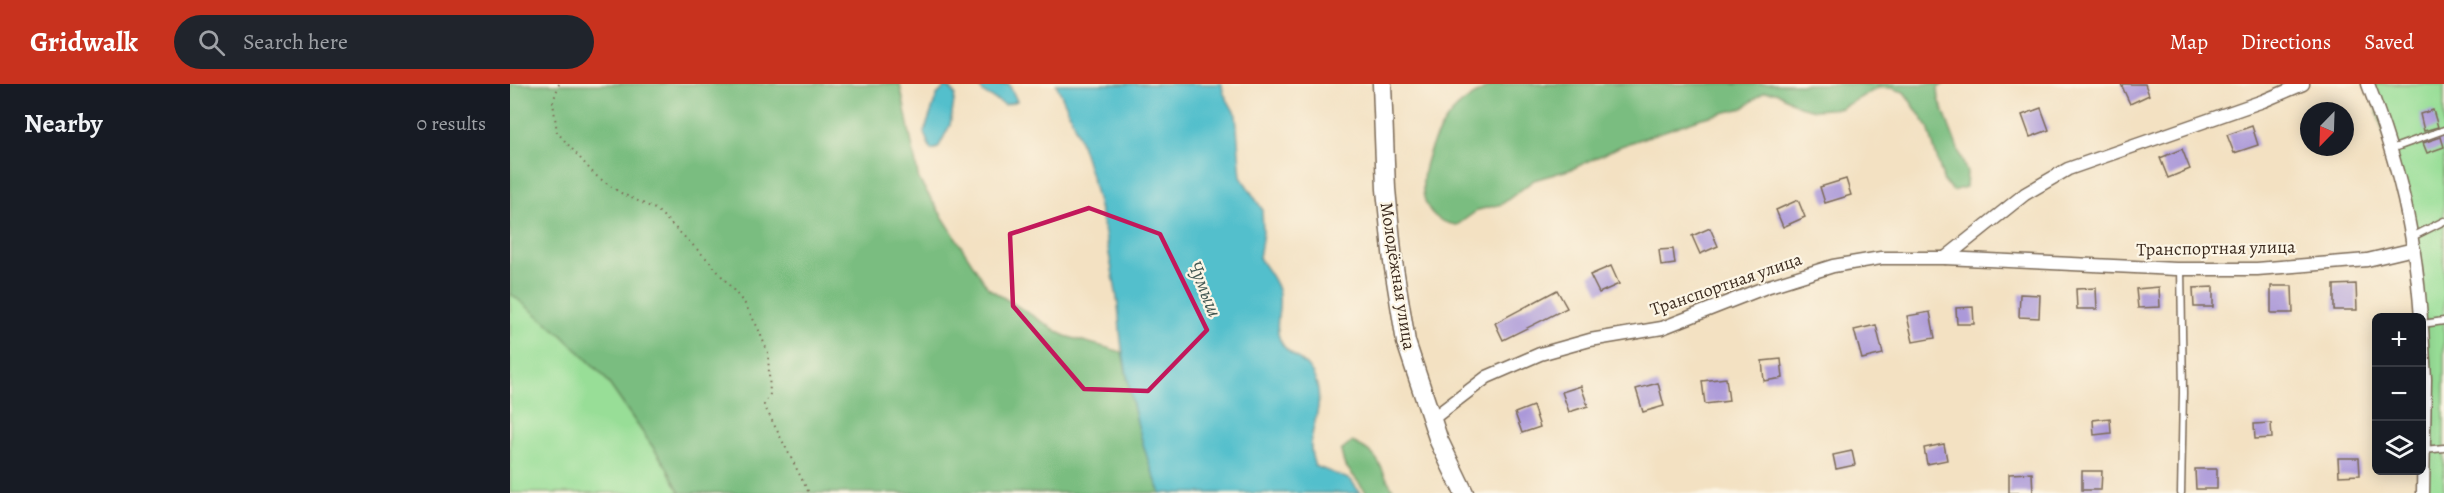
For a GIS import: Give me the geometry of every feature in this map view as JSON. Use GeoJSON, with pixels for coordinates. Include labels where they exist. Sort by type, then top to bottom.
{"type":"FeatureCollection","features":[{"type":"Feature","properties":{"kind":"street","name":"Молодёжная улица"},"geometry":{"type":"LineString","coordinates":[[1382,84],[1386,189],[1398,300],[1406,342],[1431,419],[1464,493]]}},
{"type":"Feature","properties":{"kind":"street"},"geometry":{"type":"LineString","coordinates":[[1945,258],[2025,194],[2068,169],[2263,101],[2302,84]]}},
{"type":"Feature","properties":{"kind":"street"},"geometry":{"type":"LineString","coordinates":[[2368,84],[2391,148],[2410,217],[2420,313]]}},
{"type":"Feature","properties":{"kind":"street","name":"Транспортная улица"},"geometry":{"type":"LineString","coordinates":[[1431,419],[1487,377],[1539,354],[1590,340],[1662,328],[1769,286],[1833,266],[1881,258],[1945,258],[2181,270],[2257,269],[2345,261],[2413,243]]}},
{"type":"Feature","properties":{"kind":"street"},"geometry":{"type":"LineString","coordinates":[[2424,367],[2424,421]]}},
{"type":"Feature","properties":{"kind":"street"},"geometry":{"type":"LineString","coordinates":[[2423,475],[2423,493]]}},
{"type":"Feature","properties":{"kind":"lane"},"geometry":{"type":"LineString","coordinates":[[2391,148],[2444,130]]}},
{"type":"Feature","properties":{"kind":"lane"},"geometry":{"type":"LineString","coordinates":[[2413,243],[2444,221]]}},
{"type":"Feature","properties":{"kind":"lane"},"geometry":{"type":"LineString","coordinates":[[2181,270],[2183,393],[2181,493]]}},
{"type":"Feature","properties":{"kind":"lane"},"geometry":{"type":"LineString","coordinates":[[2426,323],[2444,321]]}},
{"type":"Feature","properties":{"kind":"lane"},"geometry":{"type":"LineString","coordinates":[[2426,450],[2444,448]]}},
{"type":"Feature","properties":{"kind":"path"},"geometry":{"type":"LineString","coordinates":[[559,84],[553,102],[557,132],[595,175],[619,192],[657,210],[709,261],[745,304],[759,328],[768,353],[770,394],[764,405],[809,493]]}},
{"type":"Feature","properties":{"kind":"highlighted area"},"geometry":{"type":"Polygon","coordinates":[[[1089,208],[1160,234],[1207,330],[1148,391],[1084,389],[1013,306],[1010,234],[1089,208]]]}},
{"type":"Feature","properties":{"kind":"green space"},"geometry":{"type":"Polygon","coordinates":[[[510,84],[900,84],[919,180],[988,288],[1065,336],[1122,352],[1133,406],[1161,493],[680,493],[666,466],[603,375],[562,335],[510,293],[510,84]]]}},
{"type":"Feature","properties":{"kind":"green space"},"geometry":{"type":"Polygon","coordinates":[[[1493,84],[1944,84],[1938,88],[1939,99],[1967,173],[1966,187],[1953,191],[1944,182],[1928,127],[1904,92],[1891,88],[1878,88],[1841,108],[1815,110],[1799,106],[1776,92],[1764,92],[1743,108],[1702,118],[1621,146],[1572,169],[1534,180],[1502,204],[1478,210],[1457,225],[1439,219],[1428,207],[1423,191],[1424,173],[1429,154],[1447,119],[1462,104],[1493,84]]]}},
{"type":"Feature","properties":{"kind":"green space"},"geometry":{"type":"Polygon","coordinates":[[[2368,84],[2444,84],[2444,493],[2423,493],[2423,475],[2426,475],[2426,313],[2419,313],[2410,217],[2368,84]]]}},
{"type":"Feature","properties":{"kind":"green space"},"geometry":{"type":"Polygon","coordinates":[[[510,293],[562,335],[603,375],[666,466],[680,493],[510,493],[510,293]]]}},
{"type":"Feature","properties":{"kind":"green space"},"geometry":{"type":"Polygon","coordinates":[[[1352,442],[1363,447],[1376,458],[1396,493],[1367,493],[1344,464],[1341,451],[1352,442]]]}},
{"type":"Feature","properties":{"kind":"water"},"geometry":{"type":"Polygon","coordinates":[[[976,84],[1009,84],[1017,101],[1005,105],[985,94],[976,84]]]}},
{"type":"Feature","properties":{"kind":"water","name":"Чумыш"},"geometry":{"type":"Polygon","coordinates":[[[1056,84],[1222,84],[1223,92],[1236,115],[1241,177],[1262,209],[1263,233],[1259,258],[1278,290],[1278,334],[1284,347],[1311,371],[1318,390],[1318,410],[1311,446],[1315,466],[1351,480],[1360,493],[1161,493],[1142,442],[1133,406],[1112,271],[1094,188],[1078,135],[1056,84]]]}},
{"type":"Feature","properties":{"kind":"water"},"geometry":{"type":"Polygon","coordinates":[[[945,87],[951,89],[955,95],[950,125],[938,148],[931,150],[924,133],[937,95],[945,87]]]}},
{"type":"Feature","properties":{"kind":"building"},"geometry":{"type":"Polygon","coordinates":[[[2121,84],[2145,84],[2149,95],[2130,104],[2121,84]]]}},
{"type":"Feature","properties":{"kind":"building"},"geometry":{"type":"Polygon","coordinates":[[[2041,108],[2049,130],[2030,137],[2022,115],[2041,108]]]}},
{"type":"Feature","properties":{"kind":"building"},"geometry":{"type":"Polygon","coordinates":[[[2433,110],[2438,127],[2424,131],[2420,114],[2433,110]]]}},
{"type":"Feature","properties":{"kind":"building"},"geometry":{"type":"Polygon","coordinates":[[[2252,126],[2258,145],[2234,153],[2227,135],[2252,126]]]}},
{"type":"Feature","properties":{"kind":"building"},"geometry":{"type":"Polygon","coordinates":[[[2441,137],[2444,147],[2427,153],[2423,143],[2441,137]]]}},
{"type":"Feature","properties":{"kind":"building"},"geometry":{"type":"Polygon","coordinates":[[[2182,149],[2190,169],[2168,178],[2160,158],[2182,149]]]}},
{"type":"Feature","properties":{"kind":"building"},"geometry":{"type":"Polygon","coordinates":[[[1846,179],[1851,195],[1825,203],[1820,187],[1846,179]]]}},
{"type":"Feature","properties":{"kind":"building"},"geometry":{"type":"Polygon","coordinates":[[[1798,200],[1805,217],[1783,227],[1776,210],[1798,200]]]}},
{"type":"Feature","properties":{"kind":"building"},"geometry":{"type":"Polygon","coordinates":[[[1710,228],[1718,246],[1700,254],[1692,236],[1710,228]]]}},
{"type":"Feature","properties":{"kind":"building"},"geometry":{"type":"Polygon","coordinates":[[[1673,249],[1675,264],[1661,266],[1659,250],[1673,249]]]}},
{"type":"Feature","properties":{"kind":"building"},"geometry":{"type":"Polygon","coordinates":[[[1611,266],[1619,284],[1599,293],[1590,275],[1611,266]]]}},
{"type":"Feature","properties":{"kind":"building"},"geometry":{"type":"Polygon","coordinates":[[[2356,284],[2357,310],[2334,310],[2334,285],[2356,284]]]}},
{"type":"Feature","properties":{"kind":"building"},"geometry":{"type":"Polygon","coordinates":[[[2271,286],[2292,286],[2293,313],[2271,313],[2271,286]]]}},
{"type":"Feature","properties":{"kind":"building"},"geometry":{"type":"Polygon","coordinates":[[[2159,287],[2160,307],[2138,308],[2136,289],[2159,287]]]}},
{"type":"Feature","properties":{"kind":"building"},"geometry":{"type":"Polygon","coordinates":[[[2213,287],[2213,307],[2194,307],[2193,288],[2213,287]]]}},
{"type":"Feature","properties":{"kind":"building"},"geometry":{"type":"Polygon","coordinates":[[[2096,288],[2097,309],[2077,309],[2076,289],[2096,288]]]}},
{"type":"Feature","properties":{"kind":"building"},"geometry":{"type":"Polygon","coordinates":[[[1557,290],[1567,308],[1503,340],[1495,323],[1557,290]]]}},
{"type":"Feature","properties":{"kind":"building"},"geometry":{"type":"Polygon","coordinates":[[[2020,294],[2040,295],[2039,318],[2019,317],[2020,294]]]}},
{"type":"Feature","properties":{"kind":"building"},"geometry":{"type":"Polygon","coordinates":[[[1973,307],[1974,324],[1957,324],[1956,308],[1973,307]]]}},
{"type":"Feature","properties":{"kind":"building"},"geometry":{"type":"Polygon","coordinates":[[[1930,312],[1935,338],[1913,342],[1907,316],[1930,312]]]}},
{"type":"Feature","properties":{"kind":"building"},"geometry":{"type":"Polygon","coordinates":[[[1876,325],[1883,354],[1862,359],[1854,330],[1876,325]]]}},
{"type":"Feature","properties":{"kind":"building"},"geometry":{"type":"Polygon","coordinates":[[[1781,359],[1783,378],[1764,381],[1762,361],[1781,359]]]}},
{"type":"Feature","properties":{"kind":"building"},"geometry":{"type":"Polygon","coordinates":[[[1726,378],[1729,401],[1705,404],[1702,381],[1726,378]]]}},
{"type":"Feature","properties":{"kind":"building"},"geometry":{"type":"Polygon","coordinates":[[[1658,383],[1664,406],[1643,412],[1636,389],[1658,383]]]}},
{"type":"Feature","properties":{"kind":"building"},"geometry":{"type":"Polygon","coordinates":[[[1581,386],[1588,406],[1569,412],[1562,392],[1581,386]]]}},
{"type":"Feature","properties":{"kind":"building"},"geometry":{"type":"Polygon","coordinates":[[[1533,406],[1540,427],[1522,433],[1515,413],[1533,406]]]}},
{"type":"Feature","properties":{"kind":"building"},"geometry":{"type":"Polygon","coordinates":[[[2110,418],[2111,433],[2094,435],[2093,420],[2110,418]]]}},
{"type":"Feature","properties":{"kind":"building"},"geometry":{"type":"Polygon","coordinates":[[[2271,423],[2272,438],[2255,439],[2254,424],[2271,423]]]}},
{"type":"Feature","properties":{"kind":"building"},"geometry":{"type":"Polygon","coordinates":[[[1944,444],[1947,460],[1927,464],[1924,448],[1944,444]]]}},
{"type":"Feature","properties":{"kind":"building"},"geometry":{"type":"Polygon","coordinates":[[[1852,451],[1855,465],[1836,469],[1833,455],[1852,451]]]}},
{"type":"Feature","properties":{"kind":"building"},"geometry":{"type":"Polygon","coordinates":[[[2338,458],[2359,458],[2360,475],[2339,476],[2338,458]]]}},
{"type":"Feature","properties":{"kind":"building"},"geometry":{"type":"Polygon","coordinates":[[[2195,469],[2217,469],[2217,489],[2196,489],[2195,469]]]}},
{"type":"Feature","properties":{"kind":"building"},"geometry":{"type":"Polygon","coordinates":[[[2082,471],[2102,471],[2101,490],[2082,490],[2082,471]]]}},
{"type":"Feature","properties":{"kind":"building"},"geometry":{"type":"Polygon","coordinates":[[[2032,473],[2033,493],[2009,493],[2009,474],[2032,473]]]}}]}
